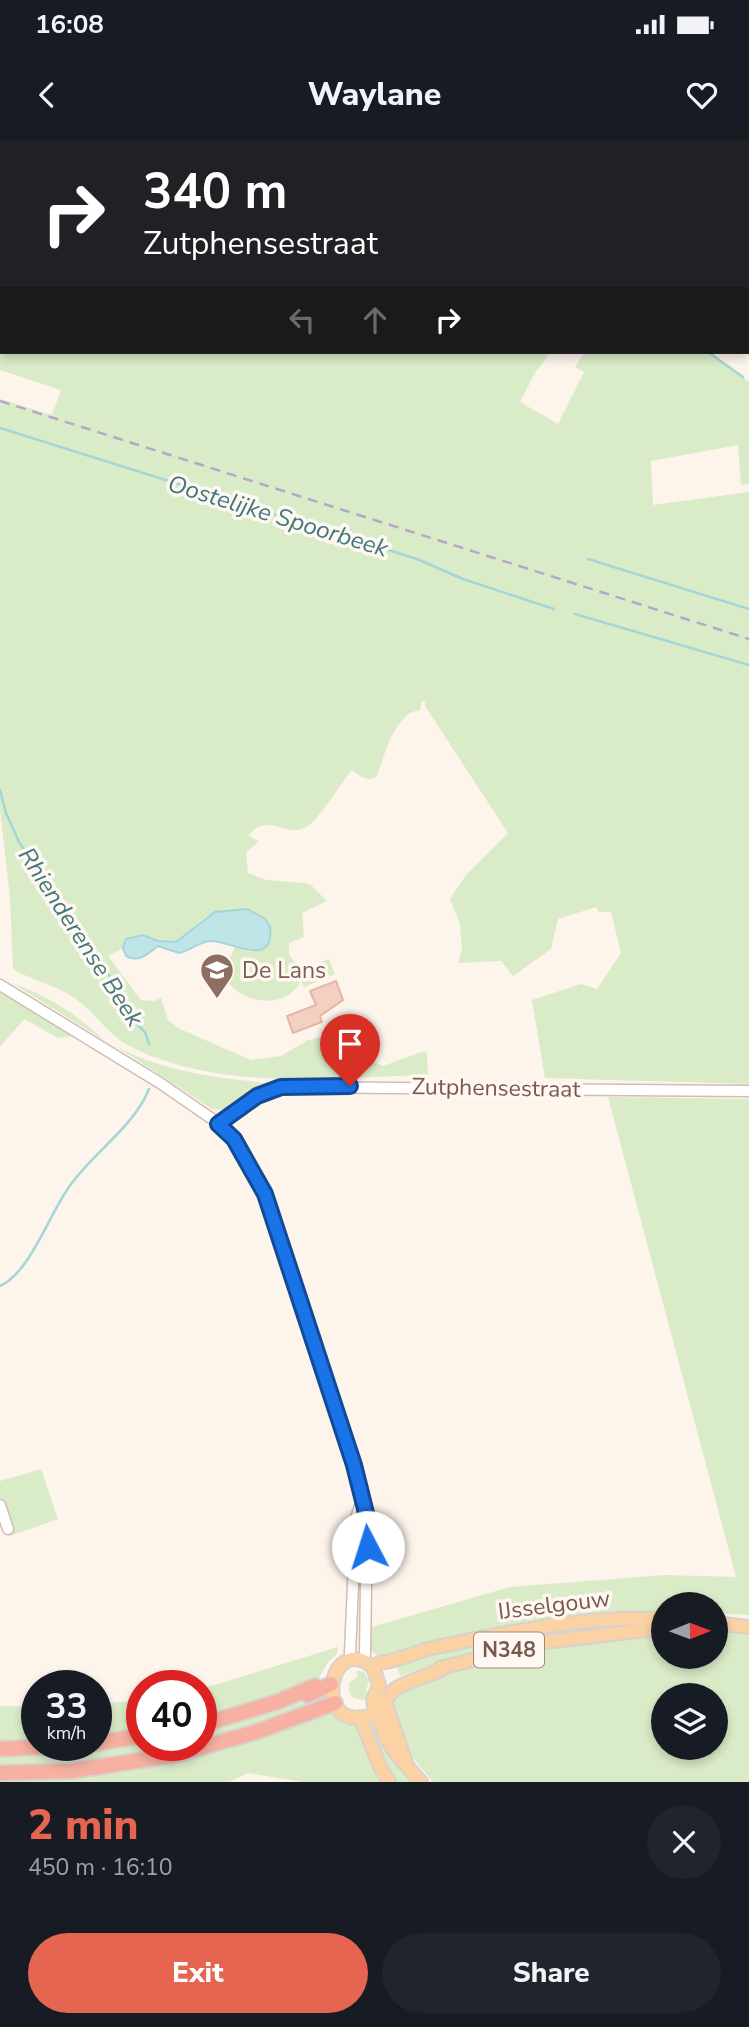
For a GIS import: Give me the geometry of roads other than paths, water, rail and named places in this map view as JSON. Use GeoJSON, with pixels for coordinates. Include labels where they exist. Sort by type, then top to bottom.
{"type":"FeatureCollection","features":[{"type":"Feature","properties":{"kind":"highway"},"geometry":{"type":"LineString","coordinates":[[284,1700],[292,1701],[331,1684]]}},
{"type":"Feature","properties":{"kind":"highway"},"geometry":{"type":"LineString","coordinates":[[217,1720],[284,1700],[315,1686]]}},
{"type":"Feature","properties":{"kind":"highway"},"geometry":{"type":"LineString","coordinates":[[0,1773],[71,1771],[142,1761],[205,1748],[338,1704]]}},
{"type":"Feature","properties":{"kind":"highway"},"geometry":{"type":"LineString","coordinates":[[0,1749],[21,1748]]}},
{"type":"Feature","properties":{"kind":"main road","name":"IJsselgouw"},"geometry":{"type":"LineString","coordinates":[[379,1667],[452,1645],[511,1632],[583,1621],[651,1619]]}},
{"type":"Feature","properties":{"kind":"main road","name":"IJsselgouw"},"geometry":{"type":"LineString","coordinates":[[391,1689],[445,1667],[545,1642],[651,1629]]}},
{"type":"Feature","properties":{"kind":"main road"},"geometry":{"type":"LineString","coordinates":[[353,1656],[340,1668],[331,1684],[338,1704],[360,1717],[380,1767],[389,1782]]}},
{"type":"Feature","properties":{"kind":"main road"},"geometry":{"type":"LineString","coordinates":[[338,1704],[339,1682],[353,1656]]}},
{"type":"Feature","properties":{"kind":"main road"},"geometry":{"type":"LineString","coordinates":[[315,1686],[323,1681],[331,1665],[353,1656],[379,1667],[391,1689],[379,1707],[360,1717]]}},
{"type":"Feature","properties":{"kind":"main road"},"geometry":{"type":"LineString","coordinates":[[379,1667],[379,1685],[373,1699],[379,1707],[394,1753],[421,1782]]}},
{"type":"Feature","properties":{"kind":"main road"},"geometry":{"type":"LineString","coordinates":[[338,1704],[360,1710],[379,1707]]}},
{"type":"Feature","properties":{"kind":"street"},"geometry":{"type":"LineString","coordinates":[[0,985],[160,1083],[218,1124],[234,1139],[265,1194],[354,1465],[361,1503],[367,1517],[353,1656]]}},
{"type":"Feature","properties":{"kind":"street","name":"Zutphensestraat"},"geometry":{"type":"LineString","coordinates":[[218,1124],[257,1096],[281,1087],[749,1091]]}},
{"type":"Feature","properties":{"kind":"street"},"geometry":{"type":"LineString","coordinates":[[353,1656],[352,1603],[356,1518],[361,1503]]}},
{"type":"Feature","properties":{"kind":"street"},"geometry":{"type":"LineString","coordinates":[[0,1504],[8,1529]]}},
{"type":"Feature","properties":{"kind":"water"},"geometry":{"type":"Polygon","coordinates":[[[247,909],[264,918],[270,926],[270,939],[266,947],[259,950],[211,941],[179,953],[158,946],[143,957],[135,959],[126,956],[123,948],[126,939],[142,935],[158,941],[176,942],[215,912],[247,909]]]}},
{"type":"Feature","properties":{"kind":"waterway"},"geometry":{"type":"LineString","coordinates":[[711,354],[743,377]]}},
{"type":"Feature","properties":{"kind":"waterway","name":"Oostelijke Spoorbeek"},"geometry":{"type":"LineString","coordinates":[[0,428],[417,559],[463,579],[554,609]]}},
{"type":"Feature","properties":{"kind":"waterway"},"geometry":{"type":"LineString","coordinates":[[588,559],[749,609]]}},
{"type":"Feature","properties":{"kind":"waterway","name":"Oostelijke Spoorbeek"},"geometry":{"type":"LineString","coordinates":[[575,614],[749,665]]}},
{"type":"Feature","properties":{"kind":"waterway","name":"Rhienderense Beek"},"geometry":{"type":"LineString","coordinates":[[0,790],[6,813],[19,842],[104,965],[130,1018],[145,1032],[149,1044]]}},
{"type":"Feature","properties":{"kind":"waterway","name":"Rhienderense Beek"},"geometry":{"type":"LineString","coordinates":[[0,1286],[20,1269],[76,1177],[133,1117],[149,1089]]}},
{"type":"Feature","properties":{"kind":"railway"},"geometry":{"type":"LineString","coordinates":[[0,401],[749,639]]}},
{"type":"Feature","properties":{"kind":"place","name":"De Lans"},"geometry":{"type":"Point","coordinates":[217,1000]}}]}
